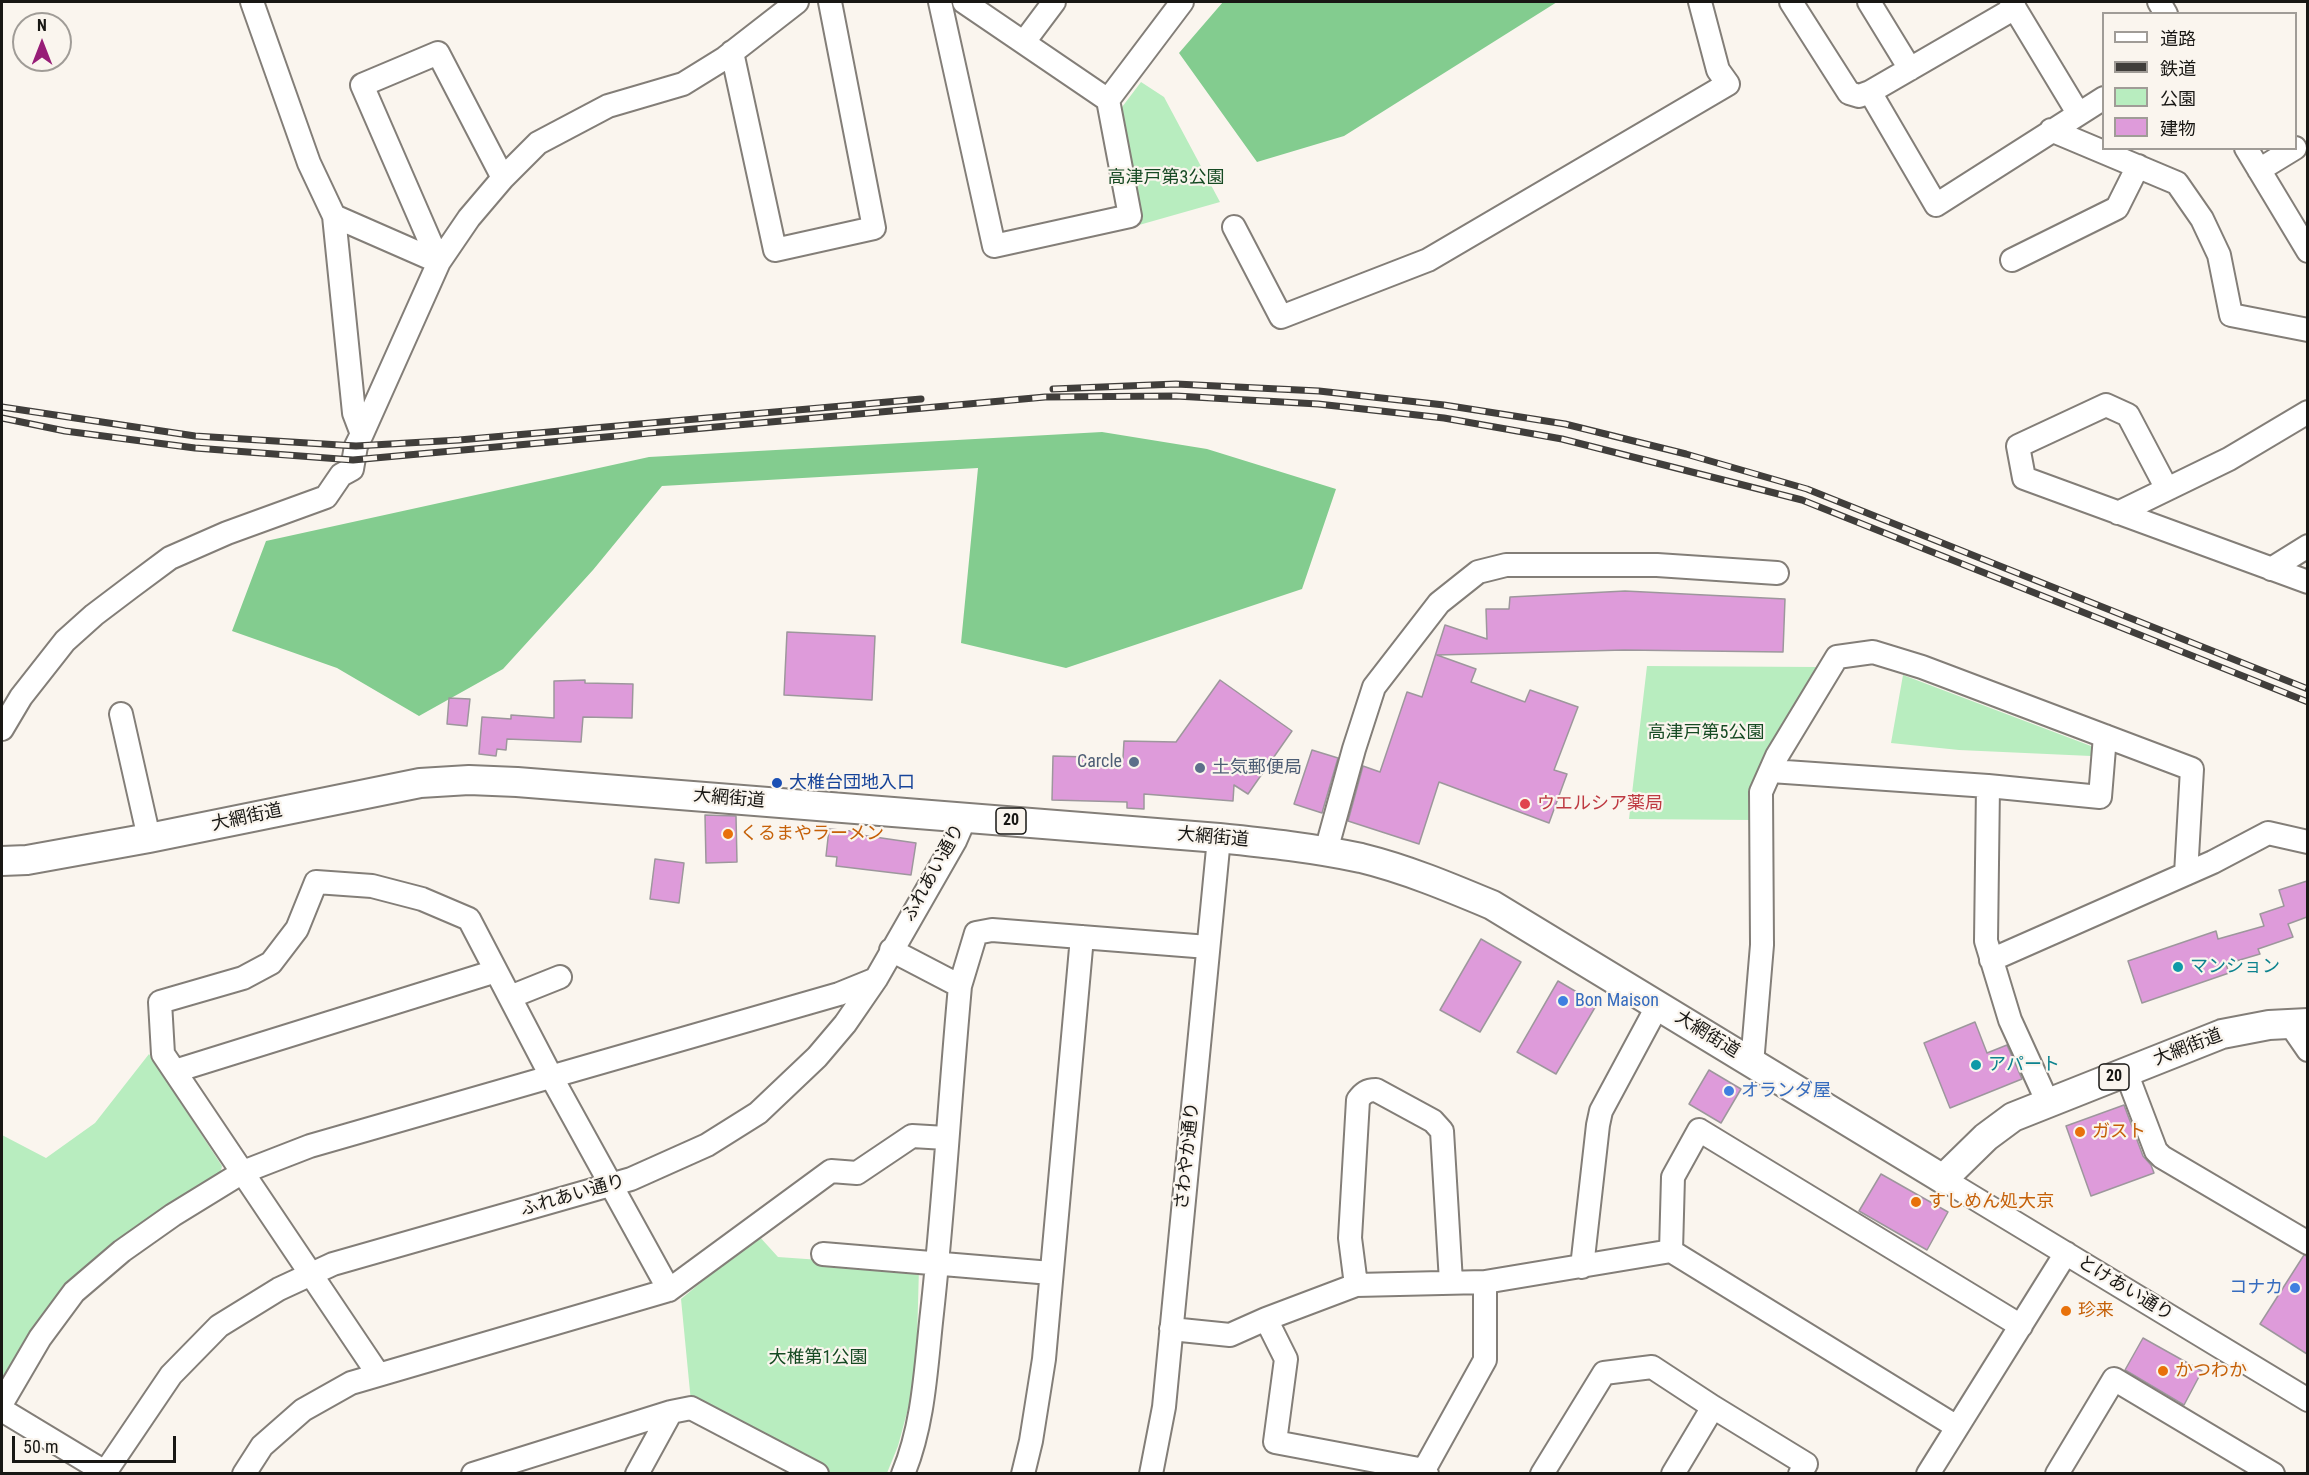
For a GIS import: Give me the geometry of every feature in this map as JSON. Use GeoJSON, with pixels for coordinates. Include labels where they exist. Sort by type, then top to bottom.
{"type":"FeatureCollection","features":[{"type":"Feature","properties":{"kind":"main road","name":"大網街道"},"geometry":{"type":"LineString","coordinates":[[2,861],[27,860],[149,838],[420,783],[469,780],[517,782],[1301,846],[1363,859],[1431,879],[1492,904],[1943,1179],[1986,1137],[2013,1117],[2222,1034],[2269,1025],[2299,1023]]}},
{"type":"Feature","properties":{"kind":"street"},"geometry":{"type":"LineString","coordinates":[[252,2],[309,163],[334,216],[354,413],[362,434]]}},
{"type":"Feature","properties":{"kind":"street"},"geometry":{"type":"LineString","coordinates":[[4,721],[65,641],[94,615],[170,558],[226,533],[326,497],[341,475],[352,469],[356,446],[439,262],[469,218],[503,178],[538,143],[609,106],[683,84],[732,52],[797,2]]}},
{"type":"Feature","properties":{"kind":"street"},"geometry":{"type":"LineString","coordinates":[[732,52],[775,250],[874,228],[830,2]]}},
{"type":"Feature","properties":{"kind":"street"},"geometry":{"type":"LineString","coordinates":[[940,2],[994,246],[1130,216],[1108,100],[964,2]]}},
{"type":"Feature","properties":{"kind":"street"},"geometry":{"type":"LineString","coordinates":[[1024,42],[1054,2]]}},
{"type":"Feature","properties":{"kind":"street"},"geometry":{"type":"LineString","coordinates":[[1108,100],[1182,2]]}},
{"type":"Feature","properties":{"kind":"street"},"geometry":{"type":"LineString","coordinates":[[1234,227],[1281,317],[1428,260],[1728,84],[1718,70],[1700,2]]}},
{"type":"Feature","properties":{"kind":"street"},"geometry":{"type":"LineString","coordinates":[[1791,2],[1849,93],[1860,96],[1910,69],[2013,5],[2078,113]]}},
{"type":"Feature","properties":{"kind":"street"},"geometry":{"type":"LineString","coordinates":[[1869,2],[1910,69]]}},
{"type":"Feature","properties":{"kind":"street"},"geometry":{"type":"LineString","coordinates":[[439,262],[362,85],[438,53],[503,178]]}},
{"type":"Feature","properties":{"kind":"street"},"geometry":{"type":"LineString","coordinates":[[1870,92],[1936,205],[2102,99]]}},
{"type":"Feature","properties":{"kind":"street"},"geometry":{"type":"LineString","coordinates":[[2051,130],[2177,183],[2202,219],[2219,255],[2231,315],[2307,330]]}},
{"type":"Feature","properties":{"kind":"street"},"geometry":{"type":"LineString","coordinates":[[2247,150],[2307,251]]}},
{"type":"Feature","properties":{"kind":"street"},"geometry":{"type":"LineString","coordinates":[[2259,170],[2292,150]]}},
{"type":"Feature","properties":{"kind":"street"},"geometry":{"type":"LineString","coordinates":[[2012,260],[2117,208],[2138,166]]}},
{"type":"Feature","properties":{"kind":"street"},"geometry":{"type":"LineString","coordinates":[[334,216],[439,262]]}},
{"type":"Feature","properties":{"kind":"street"},"geometry":{"type":"LineString","coordinates":[[2167,489],[2128,415],[2106,405],[2018,446],[2024,478],[2307,582]]}},
{"type":"Feature","properties":{"kind":"street"},"geometry":{"type":"LineString","coordinates":[[2118,513],[2229,459],[2307,412]]}},
{"type":"Feature","properties":{"kind":"street"},"geometry":{"type":"LineString","coordinates":[[2271,569],[2307,546]]}},
{"type":"Feature","properties":{"kind":"street"},"geometry":{"type":"LineString","coordinates":[[1326,852],[1354,749],[1374,687],[1439,603],[1478,572],[1506,565],[1657,565],[1777,573]]}},
{"type":"Feature","properties":{"kind":"street"},"geometry":{"type":"LineString","coordinates":[[1752,1064],[1762,945],[1761,792],[1777,756],[1837,657],[1874,652],[1923,668],[2192,769],[2186,874]]}},
{"type":"Feature","properties":{"kind":"street"},"geometry":{"type":"LineString","coordinates":[[121,714],[149,838]]}},
{"type":"Feature","properties":{"kind":"street"},"geometry":{"type":"LineString","coordinates":[[1771,771],[1988,786],[2100,797],[2105,736]]}},
{"type":"Feature","properties":{"kind":"street"},"geometry":{"type":"LineString","coordinates":[[1988,786],[1986,941],[2010,1020],[2048,1103]]}},
{"type":"Feature","properties":{"kind":"street","name":"ふれあい通り"},"geometry":{"type":"LineString","coordinates":[[105,1473],[171,1375],[219,1326],[279,1289],[333,1264],[612,1185],[646,1173],[697,1150],[758,1113],[817,1057],[845,1024],[876,980],[955,841],[964,818]]}},
{"type":"Feature","properties":{"kind":"street"},"geometry":{"type":"LineString","coordinates":[[1991,960],[2186,874],[2268,832],[2307,842]]}},
{"type":"Feature","properties":{"kind":"street","name":"さわやか通り"},"geometry":{"type":"LineString","coordinates":[[1151,1473],[1164,1407],[1219,838]]}},
{"type":"Feature","properties":{"kind":"street"},"geometry":{"type":"LineString","coordinates":[[378,1374],[163,1054],[160,1002],[243,978],[271,963],[297,928],[316,882],[372,886],[422,899],[469,919],[552,1078],[669,1290]]}},
{"type":"Feature","properties":{"kind":"street"},"geometry":{"type":"LineString","coordinates":[[903,1473],[918,1422],[925,1381],[938,1264],[946,1138],[960,986],[976,933],[992,930],[1208,947]]}},
{"type":"Feature","properties":{"kind":"street"},"geometry":{"type":"LineString","coordinates":[[1023,1473],[1031,1441],[1042,1371],[1082,937]]}},
{"type":"Feature","properties":{"kind":"street"},"geometry":{"type":"LineString","coordinates":[[891,950],[960,986]]}},
{"type":"Feature","properties":{"kind":"street"},"geometry":{"type":"LineString","coordinates":[[175,1071],[496,971]]}},
{"type":"Feature","properties":{"kind":"street"},"geometry":{"type":"LineString","coordinates":[[510,997],[560,977]]}},
{"type":"Feature","properties":{"kind":"street"},"geometry":{"type":"LineString","coordinates":[[2,1403],[40,1338],[74,1292],[122,1251],[173,1215],[243,1172],[310,1146],[552,1078],[828,997],[876,980]]}},
{"type":"Feature","properties":{"kind":"street"},"geometry":{"type":"LineString","coordinates":[[1582,1268],[1598,1125],[1602,1112],[1658,1005]]}},
{"type":"Feature","properties":{"kind":"street"},"geometry":{"type":"LineString","coordinates":[[2299,1023],[2307,1050]]}},
{"type":"Feature","properties":{"kind":"street"},"geometry":{"type":"LineString","coordinates":[[2126,1072],[2156,1151],[2162,1157],[2307,1243]]}},
{"type":"Feature","properties":{"kind":"street"},"geometry":{"type":"LineString","coordinates":[[1356,1285],[1350,1238],[1358,1100],[1368,1090],[1376,1090],[1433,1121],[1442,1131],[1451,1282]]}},
{"type":"Feature","properties":{"kind":"street"},"geometry":{"type":"LineString","coordinates":[[1671,1251],[1673,1177],[1699,1130],[2021,1326]]}},
{"type":"Feature","properties":{"kind":"street"},"geometry":{"type":"LineString","coordinates":[[244,1473],[262,1446],[303,1410],[351,1383],[669,1290],[831,1172],[857,1173],[912,1136],[946,1138]]}},
{"type":"Feature","properties":{"kind":"street","name":"とけあい通り"},"geometry":{"type":"LineString","coordinates":[[1943,1179],[2307,1400]]}},
{"type":"Feature","properties":{"kind":"street"},"geometry":{"type":"LineString","coordinates":[[1171,1329],[1230,1335],[1356,1285],[1485,1282],[1582,1268],[1671,1251],[1957,1427]]}},
{"type":"Feature","properties":{"kind":"street"},"geometry":{"type":"LineString","coordinates":[[1928,1473],[2066,1252]]}},
{"type":"Feature","properties":{"kind":"street"},"geometry":{"type":"LineString","coordinates":[[823,1254],[1051,1273]]}},
{"type":"Feature","properties":{"kind":"street"},"geometry":{"type":"LineString","coordinates":[[1266,1319],[1286,1359],[1275,1442],[1426,1472],[1485,1360],[1485,1282]]}},
{"type":"Feature","properties":{"kind":"street"},"geometry":{"type":"LineString","coordinates":[[1542,1473],[1604,1373],[1652,1367],[1809,1470]]}},
{"type":"Feature","properties":{"kind":"street"},"geometry":{"type":"LineString","coordinates":[[2062,1472],[2114,1379],[2273,1473]]}},
{"type":"Feature","properties":{"kind":"street"},"geometry":{"type":"LineString","coordinates":[[1673,1473],[1713,1407]]}},
{"type":"Feature","properties":{"kind":"street"},"geometry":{"type":"LineString","coordinates":[[473,1473],[504,1468],[671,1412],[691,1408],[777,1464],[817,1473]]}},
{"type":"Feature","properties":{"kind":"street"},"geometry":{"type":"LineString","coordinates":[[2,1410],[105,1473]]}},
{"type":"Feature","properties":{"kind":"street"},"geometry":{"type":"LineString","coordinates":[[637,1473],[671,1412]]}},
{"type":"Feature","properties":{"kind":"green space"},"geometry":{"type":"Polygon","coordinates":[[[1223,2],[1557,2],[1344,136],[1257,162],[1179,53],[1223,2]]]}},
{"type":"Feature","properties":{"kind":"green space","name":"高津戸第3公園"},"geometry":{"type":"Polygon","coordinates":[[[1141,82],[1164,97],[1220,202],[1139,225],[1116,115],[1141,82]]]}},
{"type":"Feature","properties":{"kind":"green space"},"geometry":{"type":"Polygon","coordinates":[[[1102,432],[1207,449],[1336,489],[1302,589],[1066,668],[961,643],[978,468],[662,486],[593,570],[503,669],[419,716],[337,668],[232,631],[266,541],[649,457],[1102,432]]]}},
{"type":"Feature","properties":{"kind":"green space","name":"高津戸第5公園"},"geometry":{"type":"Polygon","coordinates":[[[1647,666],[1816,667],[1756,782],[1753,820],[1629,819],[1647,666]]]}},
{"type":"Feature","properties":{"kind":"green space"},"geometry":{"type":"Polygon","coordinates":[[[1903,675],[2091,746],[2091,756],[1959,750],[1891,743],[1903,675]]]}},
{"type":"Feature","properties":{"kind":"green space"},"geometry":{"type":"Polygon","coordinates":[[[149,1054],[222,1166],[220,1176],[52,1306],[2,1380],[2,1135],[46,1158],[95,1123],[149,1054]]]}},
{"type":"Feature","properties":{"kind":"green space","name":"大椎第1公園"},"geometry":{"type":"Polygon","coordinates":[[[758,1235],[778,1257],[919,1267],[916,1379],[898,1446],[887,1473],[828,1473],[691,1402],[681,1299],[758,1235]]]}},
{"type":"Feature","properties":{"kind":"building"},"geometry":{"type":"Polygon","coordinates":[[[1625,591],[1785,599],[1783,652],[1624,650],[1437,655],[1476,669],[1471,682],[1525,702],[1530,690],[1578,707],[1554,770],[1567,774],[1549,823],[1439,782],[1419,844],[1348,821],[1363,766],[1380,772],[1407,692],[1422,697],[1445,625],[1487,639],[1486,609],[1509,609],[1510,597],[1625,591]]]}},
{"type":"Feature","properties":{"kind":"building"},"geometry":{"type":"Polygon","coordinates":[[[787,632],[875,636],[872,700],[784,695],[787,632]]]}},
{"type":"Feature","properties":{"kind":"building"},"geometry":{"type":"Polygon","coordinates":[[[585,680],[585,683],[633,684],[632,718],[583,717],[581,742],[507,739],[506,750],[497,749],[496,756],[479,754],[482,717],[511,719],[511,715],[554,718],[554,681],[585,680]]]}},
{"type":"Feature","properties":{"kind":"building"},"geometry":{"type":"Polygon","coordinates":[[[1220,680],[1292,731],[1248,794],[1234,785],[1233,801],[1144,794],[1144,809],[1127,808],[1127,802],[1052,800],[1053,756],[1123,758],[1124,741],[1176,742],[1220,680]]]}},
{"type":"Feature","properties":{"kind":"building"},"geometry":{"type":"Polygon","coordinates":[[[449,698],[470,699],[467,726],[447,724],[449,698]]]}},
{"type":"Feature","properties":{"kind":"building"},"geometry":{"type":"Polygon","coordinates":[[[1312,750],[1338,758],[1322,813],[1294,804],[1312,750]]]}},
{"type":"Feature","properties":{"kind":"building"},"geometry":{"type":"Polygon","coordinates":[[[705,815],[736,816],[737,862],[706,863],[705,815]]]}},
{"type":"Feature","properties":{"kind":"building"},"geometry":{"type":"Polygon","coordinates":[[[829,829],[862,832],[861,835],[916,843],[911,875],[836,866],[837,857],[826,856],[829,829]]]}},
{"type":"Feature","properties":{"kind":"building"},"geometry":{"type":"Polygon","coordinates":[[[655,859],[684,863],[679,903],[650,899],[655,859]]]}},
{"type":"Feature","properties":{"kind":"building"},"geometry":{"type":"Polygon","coordinates":[[[2307,881],[2307,917],[2288,924],[2293,937],[2258,949],[2260,954],[2226,964],[2229,973],[2142,1003],[2128,961],[2216,931],[2218,939],[2264,926],[2260,914],[2284,906],[2279,890],[2307,881]]]}},
{"type":"Feature","properties":{"kind":"building"},"geometry":{"type":"Polygon","coordinates":[[[1481,939],[1521,962],[1480,1032],[1440,1010],[1481,939]]]}},
{"type":"Feature","properties":{"kind":"building"},"geometry":{"type":"Polygon","coordinates":[[[1558,981],[1597,1004],[1556,1074],[1517,1052],[1558,981]]]}},
{"type":"Feature","properties":{"kind":"building","name":"アパート"},"geometry":{"type":"Polygon","coordinates":[[[1975,1022],[1987,1053],[2007,1045],[2022,1079],[1950,1108],[1924,1043],[1975,1022]]]}},
{"type":"Feature","properties":{"kind":"building"},"geometry":{"type":"Polygon","coordinates":[[[1709,1070],[1741,1089],[1721,1123],[1689,1104],[1709,1070]]]}},
{"type":"Feature","properties":{"kind":"building"},"geometry":{"type":"Polygon","coordinates":[[[2124,1105],[2143,1156],[2151,1165],[2154,1173],[2091,1196],[2066,1126],[2124,1105]]]}},
{"type":"Feature","properties":{"kind":"building"},"geometry":{"type":"Polygon","coordinates":[[[1881,1174],[1948,1212],[1927,1250],[1859,1211],[1881,1174]]]}},
{"type":"Feature","properties":{"kind":"building","name":"コナカ"},"geometry":{"type":"Polygon","coordinates":[[[2304,1255],[2307,1256],[2307,1354],[2260,1324],[2304,1255]]]}},
{"type":"Feature","properties":{"kind":"building","name":"かつわか"},"geometry":{"type":"Polygon","coordinates":[[[2143,1338],[2202,1371],[2184,1405],[2125,1370],[2143,1338]]]}},
{"type":"Feature","properties":{"kind":"railway"},"geometry":{"type":"LineString","coordinates":[[1053,389],[1176,384],[1319,391],[1444,405],[1565,424],[1686,454],[1807,489],[2308,689]]}},
{"type":"Feature","properties":{"kind":"railway"},"geometry":{"type":"LineString","coordinates":[[2,418],[65,431],[195,448],[353,460],[1045,397],[1176,396],[1318,404],[1444,418],[1562,439],[1802,500],[2308,702]]}},
{"type":"Feature","properties":{"kind":"railway"},"geometry":{"type":"LineString","coordinates":[[2,407],[195,436],[356,446],[459,440],[921,399]]}},
{"type":"Feature","properties":{"kind":"place","name":"Carcle"},"geometry":{"type":"Point","coordinates":[1134,762]}},
{"type":"Feature","properties":{"kind":"place","name":"土気郵便局"},"geometry":{"type":"Point","coordinates":[1200,768]}},
{"type":"Feature","properties":{"kind":"place","name":"大椎台団地入口"},"geometry":{"type":"Point","coordinates":[777,783]}},
{"type":"Feature","properties":{"kind":"place","name":"ウエルシア薬局"},"geometry":{"type":"Point","coordinates":[1525,804]}},
{"type":"Feature","properties":{"kind":"place","name":"くるまやラーメン"},"geometry":{"type":"Point","coordinates":[728,834]}},
{"type":"Feature","properties":{"kind":"place","name":"マンション"},"geometry":{"type":"Point","coordinates":[2178,967]}},
{"type":"Feature","properties":{"kind":"place","name":"Bon Maison"},"geometry":{"type":"Point","coordinates":[1563,1001]}},
{"type":"Feature","properties":{"kind":"place","name":"アパート"},"geometry":{"type":"Point","coordinates":[1976,1065]}},
{"type":"Feature","properties":{"kind":"place","name":"オランダ屋"},"geometry":{"type":"Point","coordinates":[1729,1091]}},
{"type":"Feature","properties":{"kind":"place","name":"ガスト"},"geometry":{"type":"Point","coordinates":[2080,1132]}},
{"type":"Feature","properties":{"kind":"place","name":"すしめん処大京"},"geometry":{"type":"Point","coordinates":[1916,1202]}},
{"type":"Feature","properties":{"kind":"place","name":"コナカ"},"geometry":{"type":"Point","coordinates":[2295,1288]}},
{"type":"Feature","properties":{"kind":"place","name":"珍来"},"geometry":{"type":"Point","coordinates":[2066,1311]}},
{"type":"Feature","properties":{"kind":"place","name":"かつわか"},"geometry":{"type":"Point","coordinates":[2163,1371]}}]}
